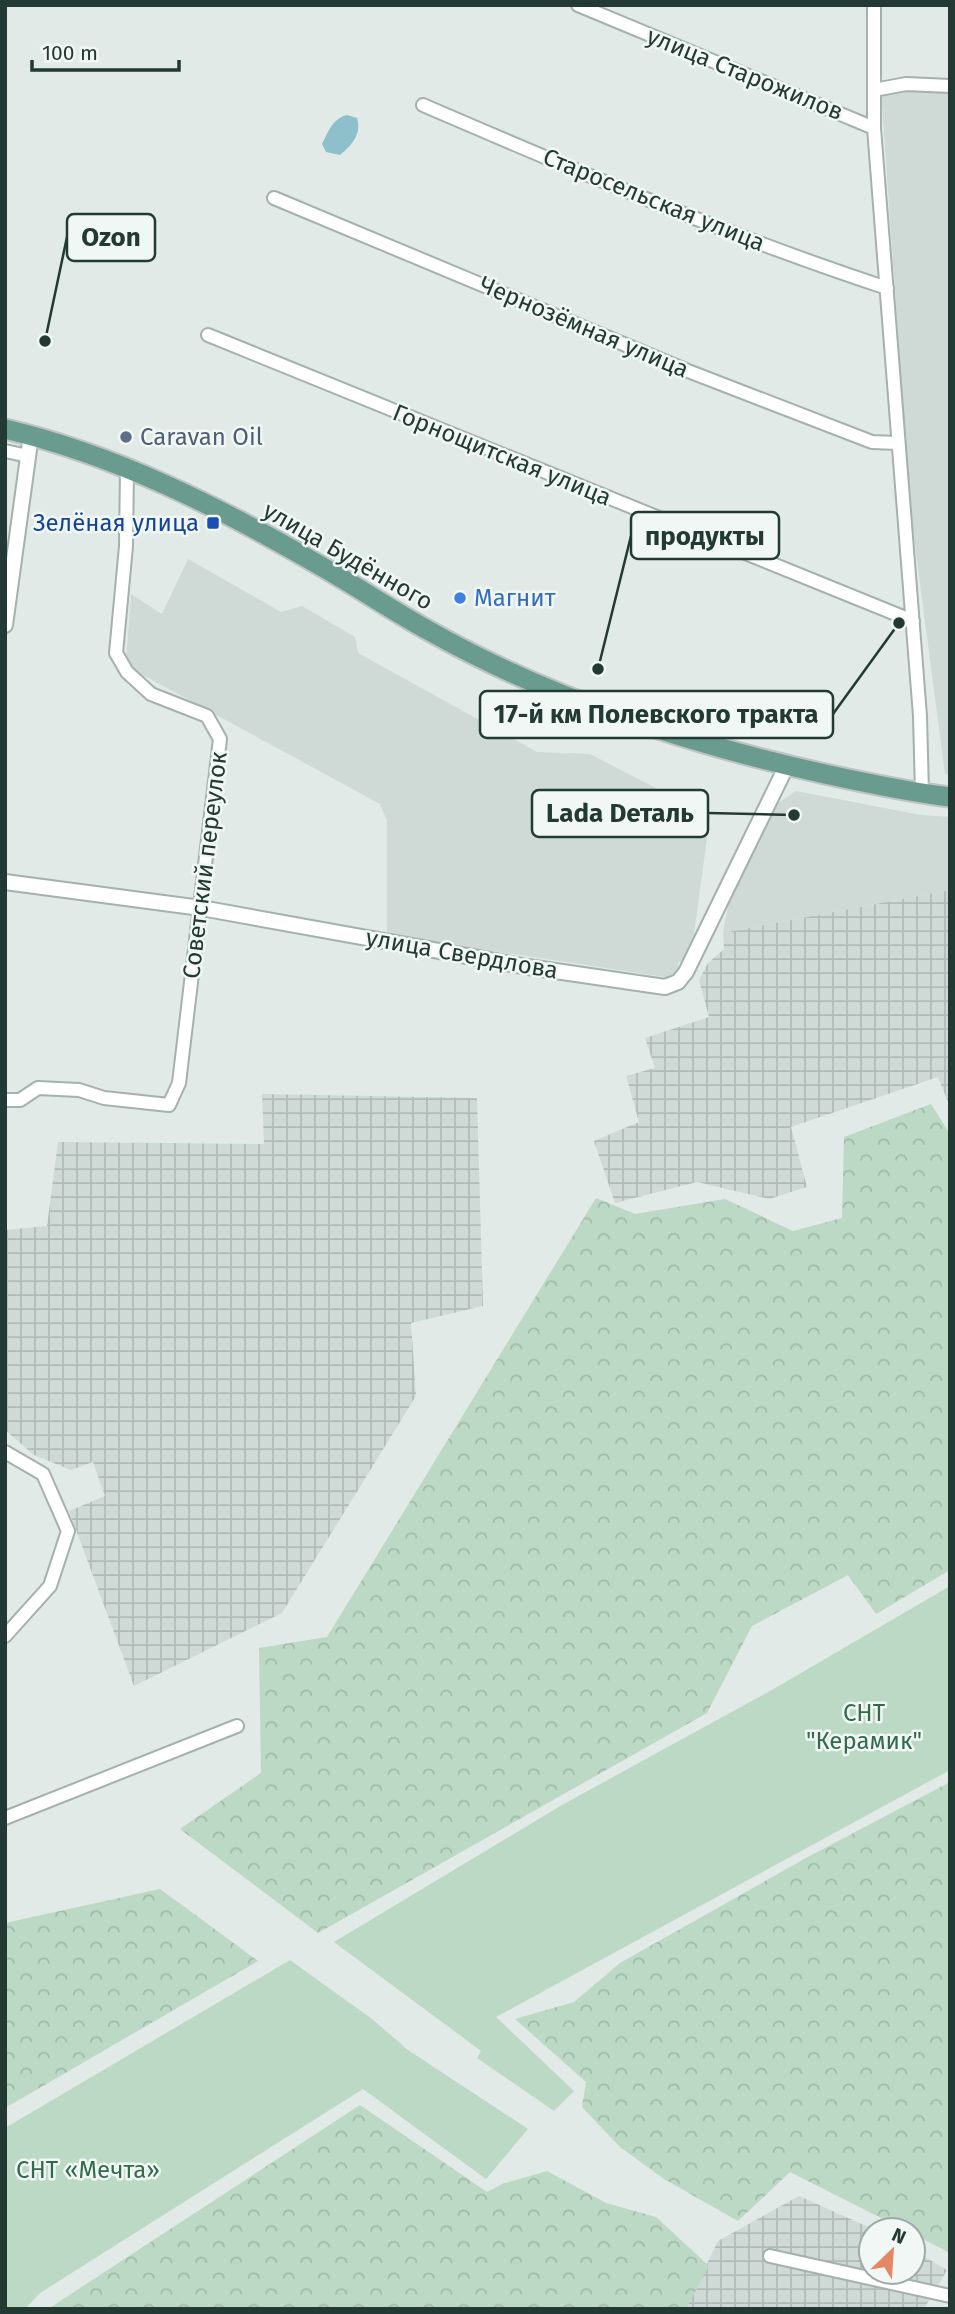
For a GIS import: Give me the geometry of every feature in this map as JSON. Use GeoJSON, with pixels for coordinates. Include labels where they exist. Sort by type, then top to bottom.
{"type":"FeatureCollection","features":[{"type":"Feature","properties":{"kind":"main road","name":"улица Будённого"},"geometry":{"type":"LineString","coordinates":[[5,429],[31,435],[127,468],[260,533],[433,634],[555,692],[715,748],[950,797]]}},
{"type":"Feature","properties":{"kind":"street","name":"улица Старожилов"},"geometry":{"type":"LineString","coordinates":[[578,5],[874,128]]}},
{"type":"Feature","properties":{"kind":"street"},"geometry":{"type":"LineString","coordinates":[[874,5],[874,128],[921,726],[922,793]]}},
{"type":"Feature","properties":{"kind":"street"},"geometry":{"type":"LineString","coordinates":[[874,90],[906,84],[950,86]]}},
{"type":"Feature","properties":{"kind":"street","name":"Старосельская улица"},"geometry":{"type":"LineString","coordinates":[[423,104],[637,197],[825,268],[887,288]]}},
{"type":"Feature","properties":{"kind":"street","name":"Чернозёмная улица"},"geometry":{"type":"LineString","coordinates":[[274,198],[688,371],[872,442],[897,443]]}},
{"type":"Feature","properties":{"kind":"street","name":"Горнощитская улица"},"geometry":{"type":"LineString","coordinates":[[208,335],[913,621]]}},
{"type":"Feature","properties":{"kind":"street"},"geometry":{"type":"LineString","coordinates":[[5,625],[31,435]]}},
{"type":"Feature","properties":{"kind":"street"},"geometry":{"type":"LineString","coordinates":[[5,450],[28,456]]}},
{"type":"Feature","properties":{"kind":"street","name":"Советский переулок"},"geometry":{"type":"LineString","coordinates":[[5,1100],[20,1100],[38,1087],[79,1090],[104,1098],[169,1105],[179,1083],[220,739],[207,716],[150,694],[127,672],[116,653],[126,546],[127,468]]}},
{"type":"Feature","properties":{"kind":"street","name":"улица Свердлова"},"geometry":{"type":"LineString","coordinates":[[5,882],[201,908],[528,967],[671,986],[686,972],[787,765]]}},
{"type":"Feature","properties":{"kind":"street"},"geometry":{"type":"LineString","coordinates":[[5,1452],[43,1474],[68,1531],[50,1586],[5,1636]]}},
{"type":"Feature","properties":{"kind":"street"},"geometry":{"type":"LineString","coordinates":[[5,1818],[237,1726]]}},
{"type":"Feature","properties":{"kind":"street"},"geometry":{"type":"LineString","coordinates":[[770,2256],[950,2296]]}},
{"type":"Feature","properties":{"kind":"street"},"geometry":{"type":"LineString","coordinates":[[946,2309],[950,2304]]}},
{"type":"Feature","properties":{"kind":"shaded area"},"geometry":{"type":"Polygon","coordinates":[[[950,89],[950,775],[945,774],[910,507],[881,90],[950,89]]]}},
{"type":"Feature","properties":{"kind":"shaded area"},"geometry":{"type":"Polygon","coordinates":[[[188,559],[281,612],[302,606],[355,637],[358,653],[537,752],[590,754],[710,816],[691,956],[678,963],[678,979],[387,935],[387,821],[380,804],[132,669],[126,661],[131,594],[162,614],[188,559]]]}},
{"type":"Feature","properties":{"kind":"shaded area"},"geometry":{"type":"Polygon","coordinates":[[[796,791],[921,815],[950,817],[950,890],[723,933],[730,896],[778,803],[796,791]]]}},
{"type":"Feature","properties":{"kind":"shaded area"},"geometry":{"type":"Polygon","coordinates":[[[950,890],[950,1107],[938,1077],[791,1127],[807,1187],[769,1199],[697,1182],[615,1203],[594,1141],[639,1122],[626,1076],[655,1068],[645,1038],[709,1017],[699,980],[708,963],[724,949],[723,933],[950,890]]]}},
{"type":"Feature","properties":{"kind":"shaded area"},"geometry":{"type":"Polygon","coordinates":[[[262,1094],[477,1098],[483,1306],[411,1323],[416,1396],[282,1613],[134,1686],[69,1511],[105,1496],[93,1462],[71,1470],[34,1455],[5,1430],[5,1230],[47,1226],[58,1142],[264,1144],[262,1094]]]}},
{"type":"Feature","properties":{"kind":"shaded area"},"geometry":{"type":"Polygon","coordinates":[[[799,2196],[857,2222],[857,2286],[927,2286],[927,2258],[947,2270],[924,2309],[685,2309],[718,2241],[799,2196]]]}},
{"type":"Feature","properties":{"kind":"green space"},"geometry":{"type":"Polygon","coordinates":[[[931,1104],[950,1134],[950,1570],[876,1614],[848,1575],[752,1626],[707,1713],[318,1933],[180,1829],[261,1773],[259,1648],[327,1637],[596,1198],[635,1214],[725,1199],[793,1231],[842,1218],[844,1137],[931,1104]]]}},
{"type":"Feature","properties":{"kind":"green space","name":"СНТ \"Керамик\""},"geometry":{"type":"Polygon","coordinates":[[[950,1586],[950,1770],[496,2017],[574,2091],[554,2111],[477,2058],[481,2051],[334,1942],[562,1805],[777,1687],[950,1586]]]}},
{"type":"Feature","properties":{"kind":"green space"},"geometry":{"type":"Polygon","coordinates":[[[950,1782],[950,2253],[927,2241],[927,2216],[877,2216],[790,2172],[738,2221],[664,2179],[620,2147],[582,2107],[586,2082],[515,2019],[574,2002],[620,1963],[806,1858],[950,1782]]]}},
{"type":"Feature","properties":{"kind":"green space"},"geometry":{"type":"Polygon","coordinates":[[[160,1889],[258,1961],[5,2108],[5,1923],[160,1889]]]}},
{"type":"Feature","properties":{"kind":"green space","name":"СНТ «Мечта»"},"geometry":{"type":"Polygon","coordinates":[[[290,1960],[372,2019],[408,2050],[528,2129],[486,2179],[363,2089],[40,2293],[25,2309],[5,2309],[5,2128],[290,1960]]]}},
{"type":"Feature","properties":{"kind":"green space"},"geometry":{"type":"Polygon","coordinates":[[[360,2105],[487,2192],[502,2184],[547,2171],[606,2203],[656,2217],[709,2266],[686,2309],[48,2309],[360,2105]]]}},
{"type":"Feature","properties":{"kind":"water"},"geometry":{"type":"Polygon","coordinates":[[[347,115],[357,118],[355,139],[340,155],[326,152],[322,144],[329,130],[338,119],[347,115]]]}},
{"type":"Feature","properties":{"kind":"place","name":"Ozon"},"geometry":{"type":"Point","coordinates":[45,341]}},
{"type":"Feature","properties":{"kind":"place","name":"Caravan Oil"},"geometry":{"type":"Point","coordinates":[126,437]}},
{"type":"Feature","properties":{"kind":"place","name":"Зелёная улица"},"geometry":{"type":"Point","coordinates":[213,523]}},
{"type":"Feature","properties":{"kind":"place","name":"Магнит"},"geometry":{"type":"Point","coordinates":[460,598]}},
{"type":"Feature","properties":{"kind":"place","name":"17-й км Полевского тракта"},"geometry":{"type":"Point","coordinates":[899,623]}},
{"type":"Feature","properties":{"kind":"place","name":"продукты"},"geometry":{"type":"Point","coordinates":[598,669]}},
{"type":"Feature","properties":{"kind":"place","name":"Lada Dеталь"},"geometry":{"type":"Point","coordinates":[794,815]}}]}
